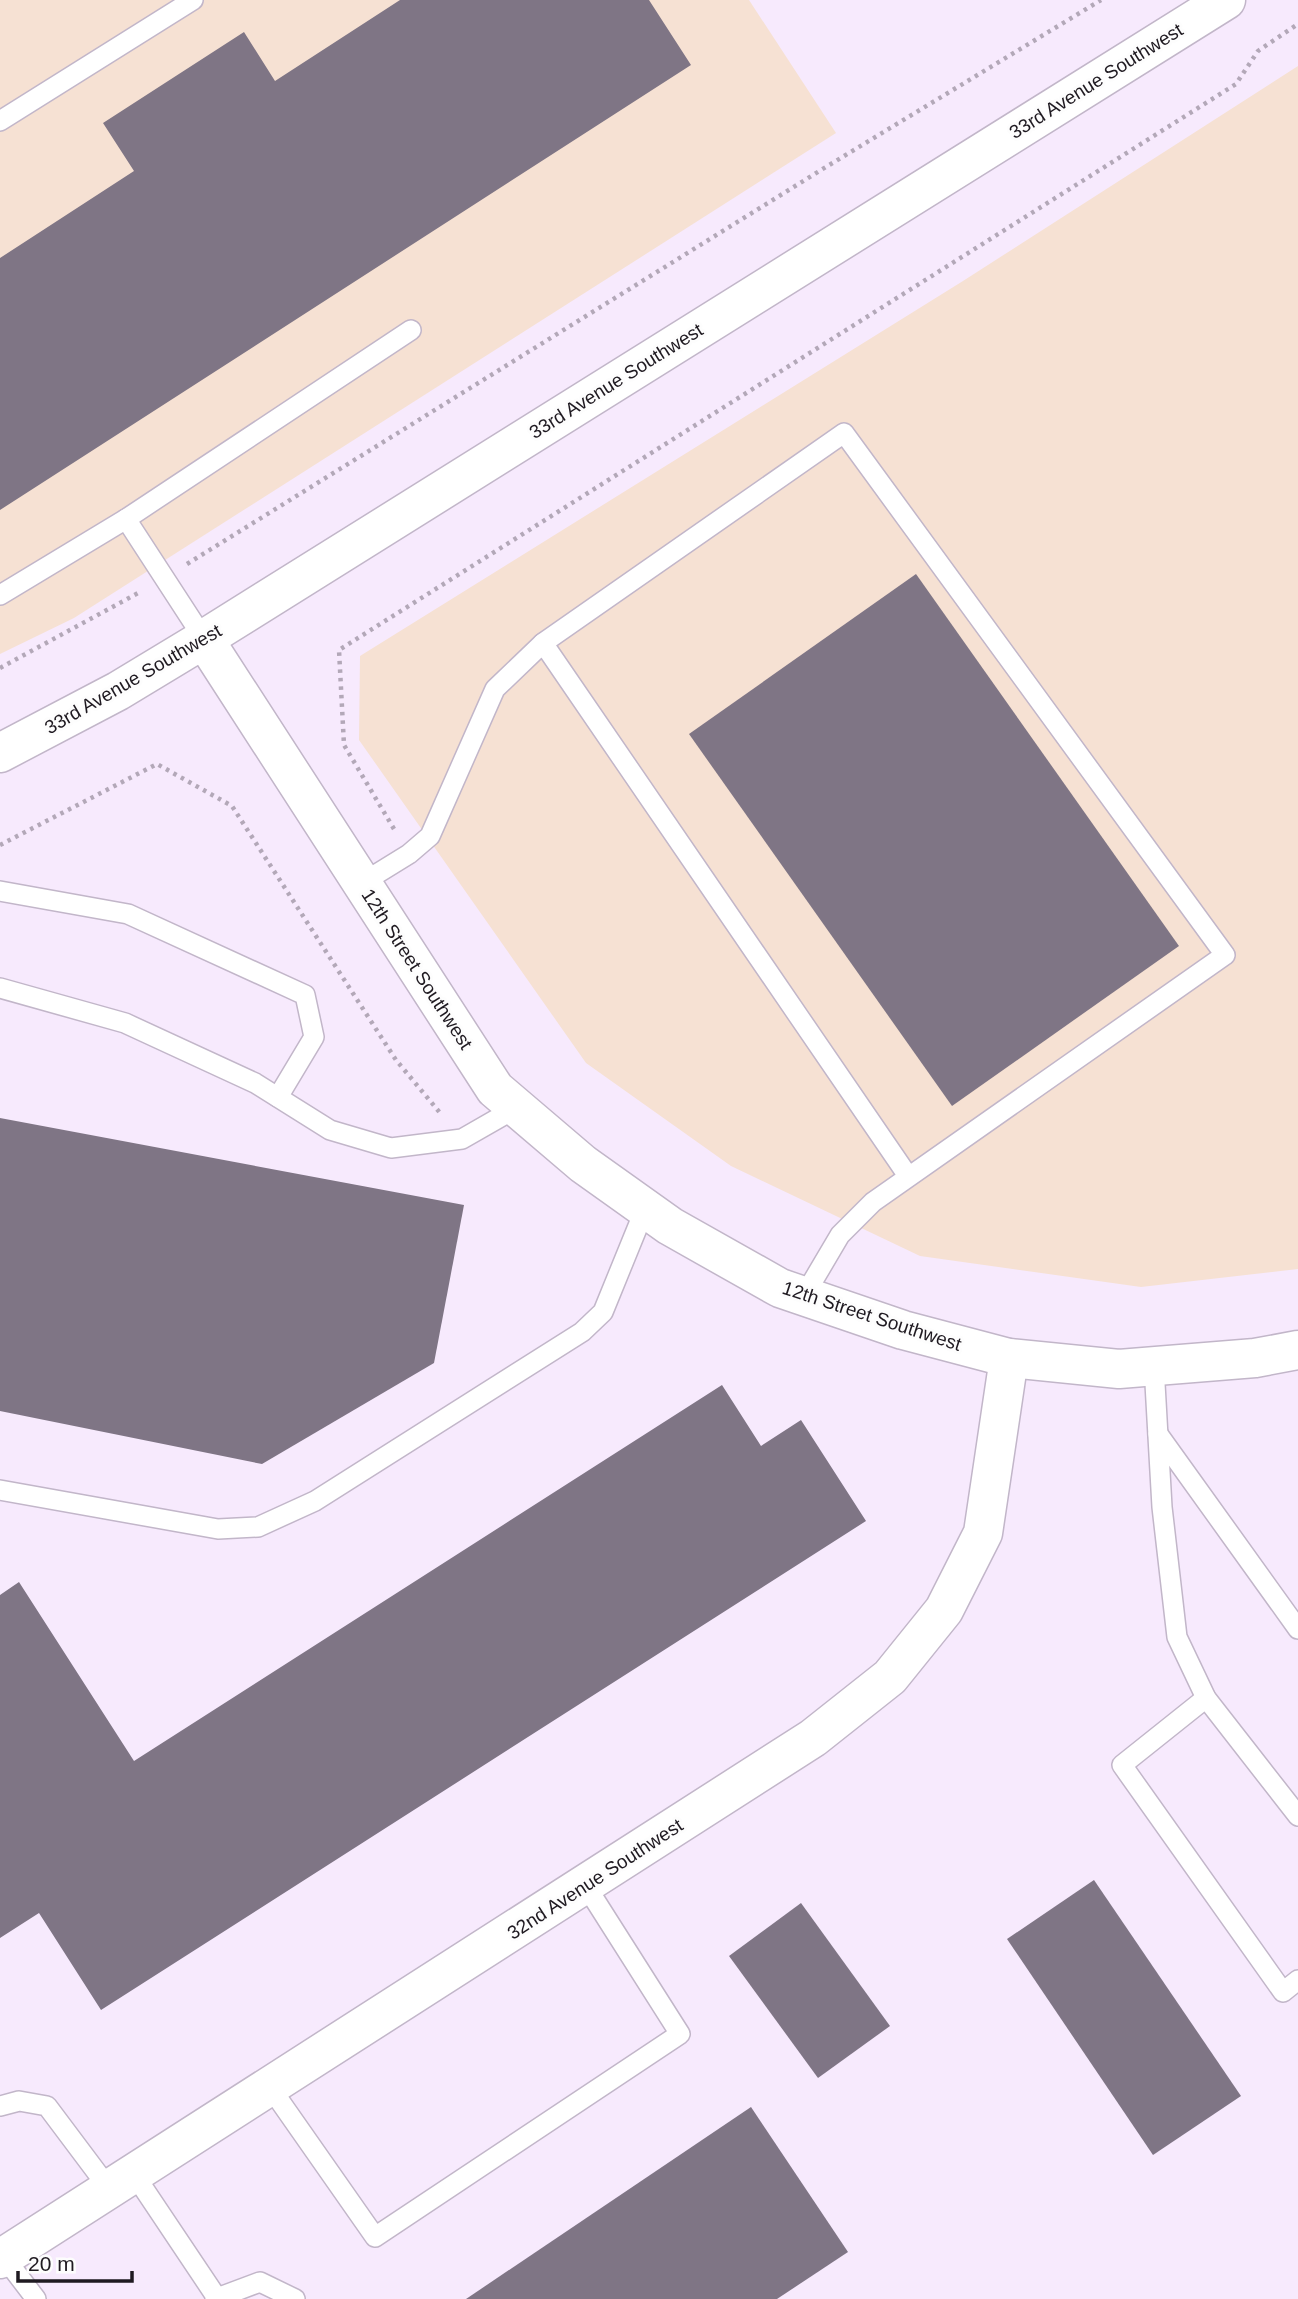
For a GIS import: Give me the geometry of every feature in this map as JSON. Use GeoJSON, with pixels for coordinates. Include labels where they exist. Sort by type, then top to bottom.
{"type":"FeatureCollection","features":[{"type":"Feature","properties":{"kind":"street","name":"33rd Avenue Southwest"},"geometry":{"type":"LineString","coordinates":[[0,753],[118,691],[204,639],[1226,0]]}},
{"type":"Feature","properties":{"kind":"street","name":"12th Street Southwest"},"geometry":{"type":"LineString","coordinates":[[204,639],[495,1089],[583,1164],[670,1226],[780,1288],[903,1330],[1009,1358],[1119,1369],[1255,1358],[1298,1349]]}},
{"type":"Feature","properties":{"kind":"street","name":"32nd Avenue Southwest"},"geometry":{"type":"LineString","coordinates":[[2,2258],[813,1738],[890,1677],[944,1610],[982,1533],[1009,1358]]}},
{"type":"Feature","properties":{"kind":"lane"},"geometry":{"type":"LineString","coordinates":[[0,121],[193,0]]}},
{"type":"Feature","properties":{"kind":"lane"},"geometry":{"type":"LineString","coordinates":[[0,595],[126,519],[411,331]]}},
{"type":"Feature","properties":{"kind":"lane"},"geometry":{"type":"LineString","coordinates":[[362,883],[409,854],[430,836],[495,689],[543,643],[844,433],[1225,955],[873,1202],[840,1235],[803,1296]]}},
{"type":"Feature","properties":{"kind":"lane"},"geometry":{"type":"LineString","coordinates":[[126,519],[204,639]]}},
{"type":"Feature","properties":{"kind":"lane"},"geometry":{"type":"LineString","coordinates":[[543,643],[908,1176]]}},
{"type":"Feature","properties":{"kind":"lane"},"geometry":{"type":"LineString","coordinates":[[0,891],[128,914],[305,995],[314,1037],[278,1097]]}},
{"type":"Feature","properties":{"kind":"lane"},"geometry":{"type":"LineString","coordinates":[[0,988],[125,1023],[255,1083],[330,1130],[391,1148],[462,1139],[516,1108]]}},
{"type":"Feature","properties":{"kind":"lane"},"geometry":{"type":"LineString","coordinates":[[0,1490],[218,1529],[258,1527],[315,1501],[582,1332],[603,1312],[645,1209]]}},
{"type":"Feature","properties":{"kind":"lane"},"geometry":{"type":"LineString","coordinates":[[1154,1366],[1162,1507],[1177,1637],[1206,1698],[1298,1816]]}},
{"type":"Feature","properties":{"kind":"lane"},"geometry":{"type":"LineString","coordinates":[[1158,1434],[1298,1629]]}},
{"type":"Feature","properties":{"kind":"lane"},"geometry":{"type":"LineString","coordinates":[[1206,1698],[1122,1765],[1283,1992],[1298,1980]]}},
{"type":"Feature","properties":{"kind":"lane"},"geometry":{"type":"LineString","coordinates":[[270,2087],[375,2237],[680,2034],[586,1886]]}},
{"type":"Feature","properties":{"kind":"lane"},"geometry":{"type":"LineString","coordinates":[[0,2106],[19,2101],[47,2106],[122,2182],[216,2298],[260,2282],[295,2299]]}},
{"type":"Feature","properties":{"kind":"lane"},"geometry":{"type":"LineString","coordinates":[[2,2258],[36,2299]]}},
{"type":"Feature","properties":{"kind":"path"},"geometry":{"type":"LineString","coordinates":[[0,668],[84,625],[163,578],[1101,0]]}},
{"type":"Feature","properties":{"kind":"path"},"geometry":{"type":"LineString","coordinates":[[409,854],[344,745],[339,650],[1236,84],[1258,51],[1298,24]]}},
{"type":"Feature","properties":{"kind":"path"},"geometry":{"type":"LineString","coordinates":[[0,845],[157,764],[232,806],[396,1060],[462,1139]]}},
{"type":"Feature","properties":{"kind":"shaded area"},"geometry":{"type":"Polygon","coordinates":[[[0,0],[749,0],[836,133],[74,618],[0,654],[0,0]]]}},
{"type":"Feature","properties":{"kind":"shaded area"},"geometry":{"type":"Polygon","coordinates":[[[1298,66],[1298,1269],[1141,1287],[920,1256],[731,1166],[586,1063],[359,740],[360,656],[963,281],[1298,66]]]}},
{"type":"Feature","properties":{"kind":"building"},"geometry":{"type":"Polygon","coordinates":[[[400,0],[649,0],[691,65],[0,510],[0,258],[134,171],[103,123],[244,32],[275,81],[400,0]]]}},
{"type":"Feature","properties":{"kind":"building"},"geometry":{"type":"Polygon","coordinates":[[[916,574],[1179,946],[952,1106],[689,734],[916,574]]]}},
{"type":"Feature","properties":{"kind":"building"},"geometry":{"type":"Polygon","coordinates":[[[0,1118],[464,1205],[434,1363],[262,1464],[0,1411],[0,1118]]]}},
{"type":"Feature","properties":{"kind":"building"},"geometry":{"type":"Polygon","coordinates":[[[722,1385],[761,1446],[801,1420],[866,1521],[101,2010],[39,1913],[0,1938],[0,1595],[19,1582],[134,1761],[722,1385]]]}},
{"type":"Feature","properties":{"kind":"building"},"geometry":{"type":"Polygon","coordinates":[[[1094,1880],[1241,2096],[1153,2155],[1007,1939],[1094,1880]]]}},
{"type":"Feature","properties":{"kind":"building"},"geometry":{"type":"Polygon","coordinates":[[[801,1903],[890,2026],[818,2078],[729,1956],[801,1903]]]}},
{"type":"Feature","properties":{"kind":"building"},"geometry":{"type":"Polygon","coordinates":[[[751,2107],[848,2252],[777,2299],[466,2299],[751,2107]]]}}]}
